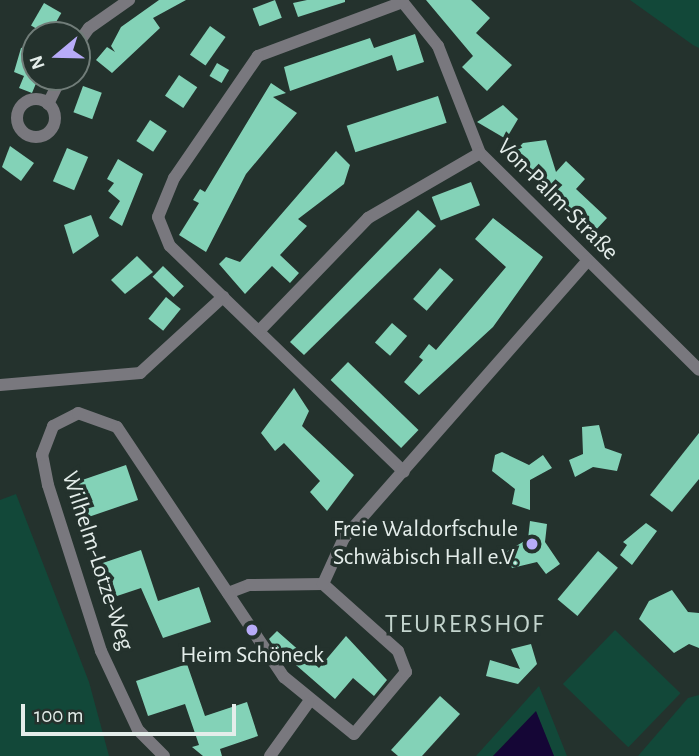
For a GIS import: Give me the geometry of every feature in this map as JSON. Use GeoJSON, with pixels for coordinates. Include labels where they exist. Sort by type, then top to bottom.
{"type":"FeatureCollection","features":[{"type":"Feature","properties":{"kind":"street"},"geometry":{"type":"LineString","coordinates":[[91,26],[129,0]]}},
{"type":"Feature","properties":{"kind":"street"},"geometry":{"type":"LineString","coordinates":[[402,1],[267,48],[174,178],[158,217],[160,233],[404,472]]}},
{"type":"Feature","properties":{"kind":"street","name":"Von-Palm-Straße"},"geometry":{"type":"LineString","coordinates":[[402,1],[435,39],[480,153],[699,370]]}},
{"type":"Feature","properties":{"kind":"street"},"geometry":{"type":"LineString","coordinates":[[48,104],[54,91]]}},
{"type":"Feature","properties":{"kind":"street"},"geometry":{"type":"LineString","coordinates":[[260,330],[368,218],[480,153]]}},
{"type":"Feature","properties":{"kind":"street"},"geometry":{"type":"LineString","coordinates":[[228,593],[250,585],[323,584],[344,538],[587,261]]}},
{"type":"Feature","properties":{"kind":"street"},"geometry":{"type":"LineString","coordinates":[[0,385],[140,373],[223,297]]}},
{"type":"Feature","properties":{"kind":"street","name":"Wilhelm-Lotze-Weg"},"geometry":{"type":"LineString","coordinates":[[163,756],[138,730],[101,651],[48,485],[42,455],[53,426],[78,412],[117,427],[228,593],[308,703],[354,734],[406,672],[398,651],[323,584]]}},
{"type":"Feature","properties":{"kind":"street"},"geometry":{"type":"LineString","coordinates":[[271,756],[308,703]]}},
{"type":"Feature","properties":{"kind":"green space"},"geometry":{"type":"Polygon","coordinates":[[[630,0],[699,0],[699,48],[693,45],[630,0]]]}},
{"type":"Feature","properties":{"kind":"green space"},"geometry":{"type":"Polygon","coordinates":[[[16,494],[89,682],[109,756],[0,756],[0,500],[16,494]]]}},
{"type":"Feature","properties":{"kind":"green space"},"geometry":{"type":"Polygon","coordinates":[[[615,630],[680,693],[628,747],[563,684],[615,630]]]}},
{"type":"Feature","properties":{"kind":"green space"},"geometry":{"type":"Polygon","coordinates":[[[539,686],[567,756],[554,756],[536,712],[493,756],[476,756],[539,686]]]}},
{"type":"Feature","properties":{"kind":"green space"},"geometry":{"type":"Polygon","coordinates":[[[699,695],[699,756],[638,756],[688,698],[699,695]]]}},
{"type":"Feature","properties":{"kind":"shaded area"},"geometry":{"type":"Polygon","coordinates":[[[536,711],[554,756],[493,756],[536,711]]]}},
{"type":"Feature","properties":{"kind":"building"},"geometry":{"type":"Polygon","coordinates":[[[159,0],[186,0],[153,18],[160,28],[112,73],[96,60],[107,47],[115,52],[111,46],[121,27],[159,0]]]}},
{"type":"Feature","properties":{"kind":"building"},"geometry":{"type":"Polygon","coordinates":[[[275,0],[282,18],[259,26],[253,9],[275,0]]]}},
{"type":"Feature","properties":{"kind":"building"},"geometry":{"type":"Polygon","coordinates":[[[307,0],[345,2],[298,17],[293,3],[307,0]]]}},
{"type":"Feature","properties":{"kind":"building"},"geometry":{"type":"Polygon","coordinates":[[[426,0],[471,0],[490,18],[476,33],[512,65],[487,91],[462,67],[473,56],[426,0]]]}},
{"type":"Feature","properties":{"kind":"building"},"geometry":{"type":"Polygon","coordinates":[[[44,3],[61,13],[57,21],[34,21],[44,3]]]}},
{"type":"Feature","properties":{"kind":"building"},"geometry":{"type":"Polygon","coordinates":[[[210,26],[226,37],[205,66],[190,55],[210,26]]]}},
{"type":"Feature","properties":{"kind":"building"},"geometry":{"type":"Polygon","coordinates":[[[415,34],[424,62],[397,71],[392,55],[290,91],[284,67],[370,38],[374,48],[415,34]]]}},
{"type":"Feature","properties":{"kind":"building"},"geometry":{"type":"Polygon","coordinates":[[[21,48],[21,75],[14,72],[21,48]]]}},
{"type":"Feature","properties":{"kind":"building"},"geometry":{"type":"Polygon","coordinates":[[[217,63],[229,70],[222,83],[210,76],[217,63]]]}},
{"type":"Feature","properties":{"kind":"building"},"geometry":{"type":"Polygon","coordinates":[[[179,75],[197,87],[183,108],[165,96],[179,75]]]}},
{"type":"Feature","properties":{"kind":"building"},"geometry":{"type":"Polygon","coordinates":[[[271,83],[286,93],[273,97],[297,113],[246,174],[206,252],[179,235],[199,203],[193,200],[200,189],[205,192],[271,83]]]}},
{"type":"Feature","properties":{"kind":"building"},"geometry":{"type":"Polygon","coordinates":[[[91,89],[102,93],[92,119],[73,112],[81,91],[91,89]]]}},
{"type":"Feature","properties":{"kind":"building"},"geometry":{"type":"Polygon","coordinates":[[[438,96],[447,123],[355,152],[347,126],[438,96]]]}},
{"type":"Feature","properties":{"kind":"building"},"geometry":{"type":"Polygon","coordinates":[[[503,105],[518,119],[506,139],[477,122],[503,105]]]}},
{"type":"Feature","properties":{"kind":"building"},"geometry":{"type":"Polygon","coordinates":[[[150,120],[167,131],[153,152],[136,141],[150,120]]]}},
{"type":"Feature","properties":{"kind":"building"},"geometry":{"type":"Polygon","coordinates":[[[546,140],[556,172],[566,161],[585,179],[576,189],[607,218],[593,233],[511,156],[523,143],[546,140]]]}},
{"type":"Feature","properties":{"kind":"building"},"geometry":{"type":"Polygon","coordinates":[[[10,146],[34,163],[21,181],[2,167],[10,146]]]}},
{"type":"Feature","properties":{"kind":"building"},"geometry":{"type":"Polygon","coordinates":[[[67,148],[88,157],[74,190],[53,181],[67,148]]]}},
{"type":"Feature","properties":{"kind":"building"},"geometry":{"type":"Polygon","coordinates":[[[336,151],[350,165],[344,184],[298,219],[307,226],[280,255],[299,273],[290,283],[272,266],[245,294],[219,264],[226,257],[240,262],[336,151]]]}},
{"type":"Feature","properties":{"kind":"building"},"geometry":{"type":"Polygon","coordinates":[[[118,159],[143,174],[122,226],[109,218],[120,201],[108,191],[114,183],[107,179],[118,159]]]}},
{"type":"Feature","properties":{"kind":"building"},"geometry":{"type":"Polygon","coordinates":[[[471,182],[480,205],[441,220],[432,197],[471,182]]]}},
{"type":"Feature","properties":{"kind":"building"},"geometry":{"type":"Polygon","coordinates":[[[418,210],[436,226],[304,355],[290,342],[418,210]]]}},
{"type":"Feature","properties":{"kind":"building"},"geometry":{"type":"Polygon","coordinates":[[[91,215],[99,236],[73,254],[64,225],[91,215]]]}},
{"type":"Feature","properties":{"kind":"building"},"geometry":{"type":"Polygon","coordinates":[[[493,218],[543,257],[493,327],[419,395],[404,382],[423,360],[419,357],[429,344],[436,350],[506,267],[475,239],[493,218]]]}},
{"type":"Feature","properties":{"kind":"building"},"geometry":{"type":"Polygon","coordinates":[[[137,256],[153,272],[125,294],[111,280],[137,256]]]}},
{"type":"Feature","properties":{"kind":"building"},"geometry":{"type":"Polygon","coordinates":[[[163,266],[184,286],[173,297],[153,277],[163,266]]]}},
{"type":"Feature","properties":{"kind":"building"},"geometry":{"type":"Polygon","coordinates":[[[440,268],[454,280],[427,311],[413,299],[440,268]]]}},
{"type":"Feature","properties":{"kind":"building"},"geometry":{"type":"Polygon","coordinates":[[[166,297],[181,309],[163,331],[148,319],[166,297]]]}},
{"type":"Feature","properties":{"kind":"building"},"geometry":{"type":"Polygon","coordinates":[[[392,323],[407,336],[390,356],[375,343],[392,323]]]}},
{"type":"Feature","properties":{"kind":"building"},"geometry":{"type":"Polygon","coordinates":[[[348,362],[418,430],[401,448],[331,380],[348,362]]]}},
{"type":"Feature","properties":{"kind":"building"},"geometry":{"type":"Polygon","coordinates":[[[294,388],[309,411],[302,426],[354,475],[327,511],[310,492],[320,481],[284,443],[275,451],[261,433],[294,388]]]}},
{"type":"Feature","properties":{"kind":"building"},"geometry":{"type":"Polygon","coordinates":[[[599,425],[605,448],[622,454],[617,471],[593,467],[575,477],[569,460],[583,454],[582,427],[599,425]]]}},
{"type":"Feature","properties":{"kind":"building"},"geometry":{"type":"Polygon","coordinates":[[[699,433],[699,479],[672,512],[650,495],[699,433]]]}},
{"type":"Feature","properties":{"kind":"building"},"geometry":{"type":"Polygon","coordinates":[[[502,452],[529,465],[543,455],[552,468],[530,480],[530,510],[512,504],[515,489],[492,471],[495,455],[502,452]]]}},
{"type":"Feature","properties":{"kind":"building"},"geometry":{"type":"Polygon","coordinates":[[[126,465],[138,500],[87,518],[75,483],[126,465]]]}},
{"type":"Feature","properties":{"kind":"building"},"geometry":{"type":"Polygon","coordinates":[[[530,521],[547,524],[545,542],[560,564],[546,574],[537,562],[512,568],[504,553],[528,539],[530,521]]]}},
{"type":"Feature","properties":{"kind":"building"},"geometry":{"type":"Polygon","coordinates":[[[646,523],[657,531],[632,565],[620,555],[627,545],[623,542],[646,523]]]}},
{"type":"Feature","properties":{"kind":"building"},"geometry":{"type":"Polygon","coordinates":[[[141,550],[158,601],[199,587],[211,622],[163,638],[141,588],[102,601],[91,567],[141,550]]]}},
{"type":"Feature","properties":{"kind":"building"},"geometry":{"type":"Polygon","coordinates":[[[598,551],[618,568],[577,616],[558,599],[598,551]]]}},
{"type":"Feature","properties":{"kind":"building"},"geometry":{"type":"Polygon","coordinates":[[[672,590],[688,612],[699,613],[699,648],[689,644],[674,653],[639,619],[649,601],[672,590]]]}},
{"type":"Feature","properties":{"kind":"building"},"geometry":{"type":"Polygon","coordinates":[[[277,631],[319,668],[346,636],[387,680],[374,696],[353,678],[335,699],[273,645],[269,639],[277,631]]]}},
{"type":"Feature","properties":{"kind":"building"},"geometry":{"type":"Polygon","coordinates":[[[531,644],[537,664],[518,684],[486,676],[490,660],[520,669],[511,649],[531,644]]]}},
{"type":"Feature","properties":{"kind":"building"},"geometry":{"type":"Polygon","coordinates":[[[187,664],[205,716],[247,702],[258,736],[220,749],[222,756],[203,756],[192,747],[199,745],[185,704],[148,716],[136,681],[187,664]]]}},
{"type":"Feature","properties":{"kind":"building"},"geometry":{"type":"Polygon","coordinates":[[[440,696],[460,714],[422,756],[398,756],[391,750],[440,696]]]}},
{"type":"Feature","properties":{"kind":"place","name":"Freie Waldorfschule Schwäbisch Hall e.V."},"geometry":{"type":"Point","coordinates":[532,544]}},
{"type":"Feature","properties":{"kind":"place","name":"Heim Schöneck"},"geometry":{"type":"Point","coordinates":[252,630]}},
{"type":"Feature","properties":{"kind":"district","name":"TEURERSHOF"},"geometry":{"type":"Point","coordinates":[465,625]}}]}
